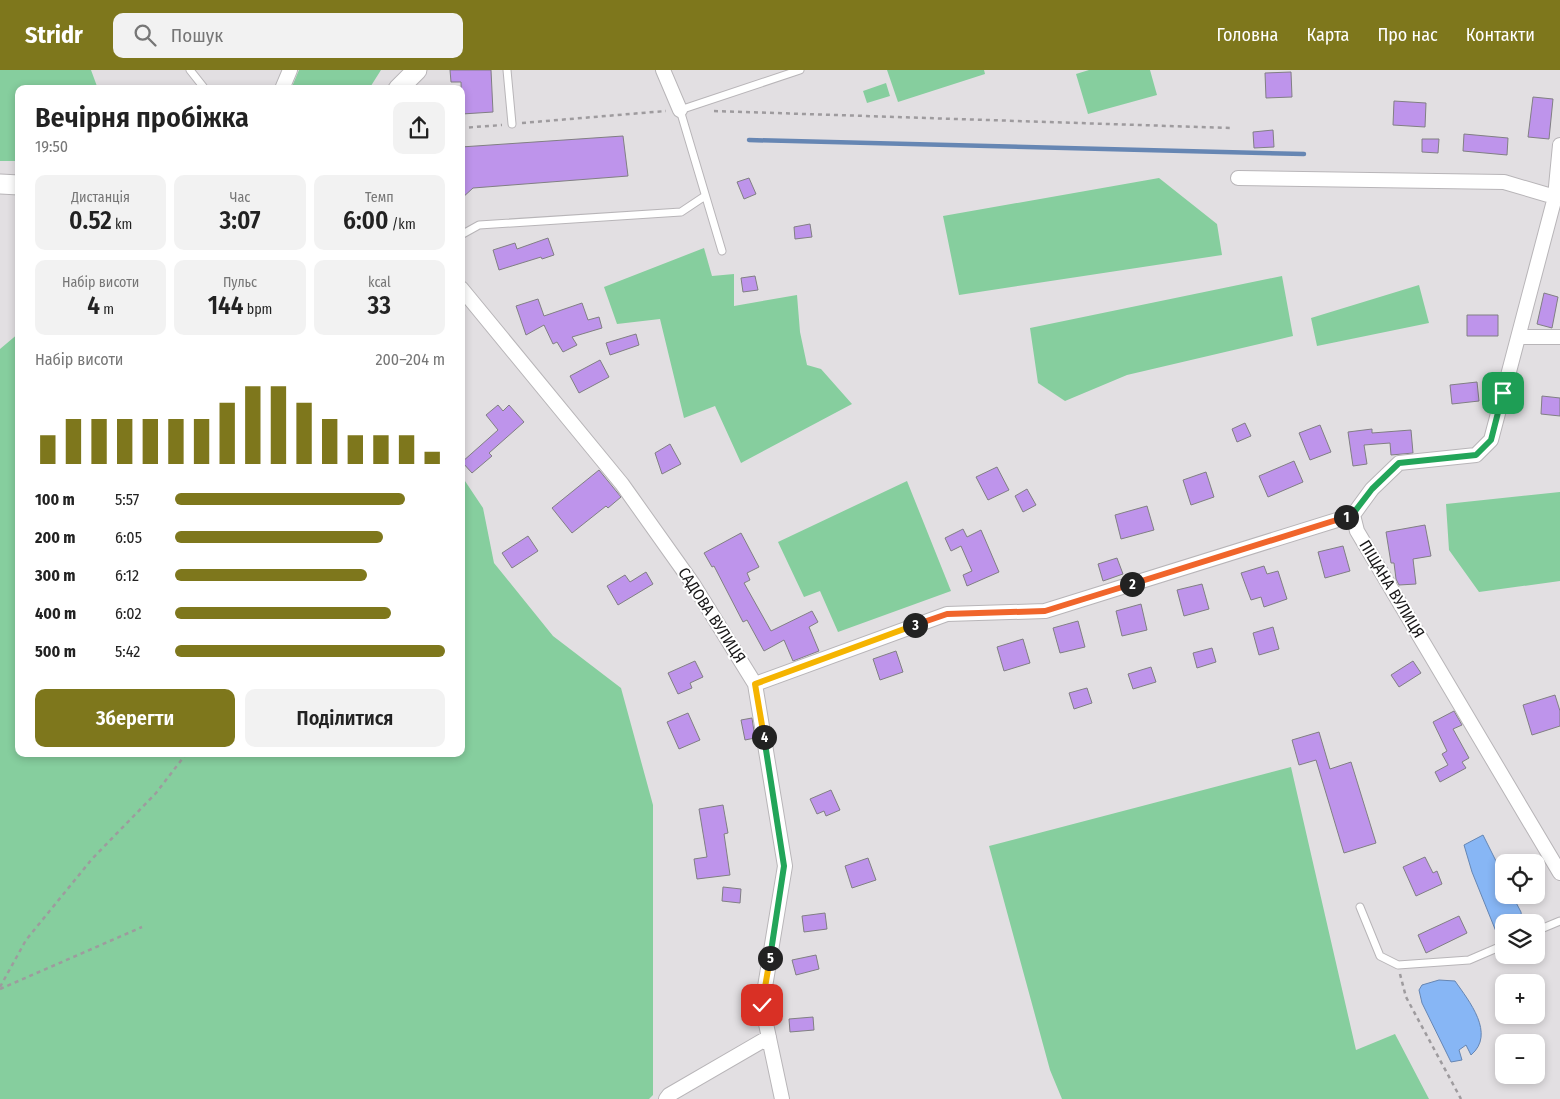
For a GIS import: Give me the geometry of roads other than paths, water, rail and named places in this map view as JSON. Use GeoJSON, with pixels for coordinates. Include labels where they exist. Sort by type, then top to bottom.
{"type":"FeatureCollection","features":[{"type":"Feature","properties":{"kind":"street"},"geometry":{"type":"LineString","coordinates":[[284,85],[290,70]]}},
{"type":"Feature","properties":{"kind":"street"},"geometry":{"type":"LineString","coordinates":[[402,85],[417,70]]}},
{"type":"Feature","properties":{"kind":"street"},"geometry":{"type":"LineString","coordinates":[[663,70],[680,110]]}},
{"type":"Feature","properties":{"kind":"street"},"geometry":{"type":"LineString","coordinates":[[755,684],[947,614],[1045,611],[1352,515],[1372,489],[1399,463],[1476,455],[1491,440],[1519,337],[1555,197],[1560,145]]}},
{"type":"Feature","properties":{"kind":"street"},"geometry":{"type":"LineString","coordinates":[[1238,178],[1504,182],[1555,197]]}},
{"type":"Feature","properties":{"kind":"street"},"geometry":{"type":"LineString","coordinates":[[0,184],[15,185]]}},
{"type":"Feature","properties":{"kind":"street","name":"САДОВА ВУЛИЦЯ"},"geometry":{"type":"LineString","coordinates":[[465,293],[622,484],[693,584],[755,684],[784,866],[762,1005],[782,1099]]}},
{"type":"Feature","properties":{"kind":"street"},"geometry":{"type":"LineString","coordinates":[[1519,337],[1560,338]]}},
{"type":"Feature","properties":{"kind":"street","name":"ПІЩАНА ВУЛИЦЯ"},"geometry":{"type":"LineString","coordinates":[[1352,515],[1356,531],[1560,872]]}},
{"type":"Feature","properties":{"kind":"street"},"geometry":{"type":"LineString","coordinates":[[666,1099],[670,1094],[769,1037]]}},
{"type":"Feature","properties":{"kind":"lane"},"geometry":{"type":"LineString","coordinates":[[190,70],[202,85]]}},
{"type":"Feature","properties":{"kind":"lane"},"geometry":{"type":"LineString","coordinates":[[508,70],[512,124]]}},
{"type":"Feature","properties":{"kind":"lane"},"geometry":{"type":"LineString","coordinates":[[722,251],[680,110],[800,70]]}},
{"type":"Feature","properties":{"kind":"lane"},"geometry":{"type":"LineString","coordinates":[[465,233],[479,225],[681,212],[705,196]]}},
{"type":"Feature","properties":{"kind":"lane"},"geometry":{"type":"LineString","coordinates":[[1360,907],[1380,956],[1398,965],[1469,960],[1495,949]]}},
{"type":"Feature","properties":{"kind":"lane"},"geometry":{"type":"LineString","coordinates":[[1545,927],[1560,921]]}},
{"type":"Feature","properties":{"kind":"water"},"geometry":{"type":"Polygon","coordinates":[[[1483,835],[1495,859],[1495,904],[1517,904],[1521,914],[1495,914],[1495,929],[1472,872],[1464,845],[1483,835]]]}},
{"type":"Feature","properties":{"kind":"water"},"geometry":{"type":"Polygon","coordinates":[[[1439,980],[1455,981],[1473,1008],[1481,1028],[1478,1047],[1471,1055],[1466,1045],[1459,1050],[1462,1060],[1451,1062],[1422,1003],[1419,990],[1422,985],[1439,980]]]}},
{"type":"Feature","properties":{"kind":"waterway"},"geometry":{"type":"LineString","coordinates":[[749,140],[1304,154]]}}]}
